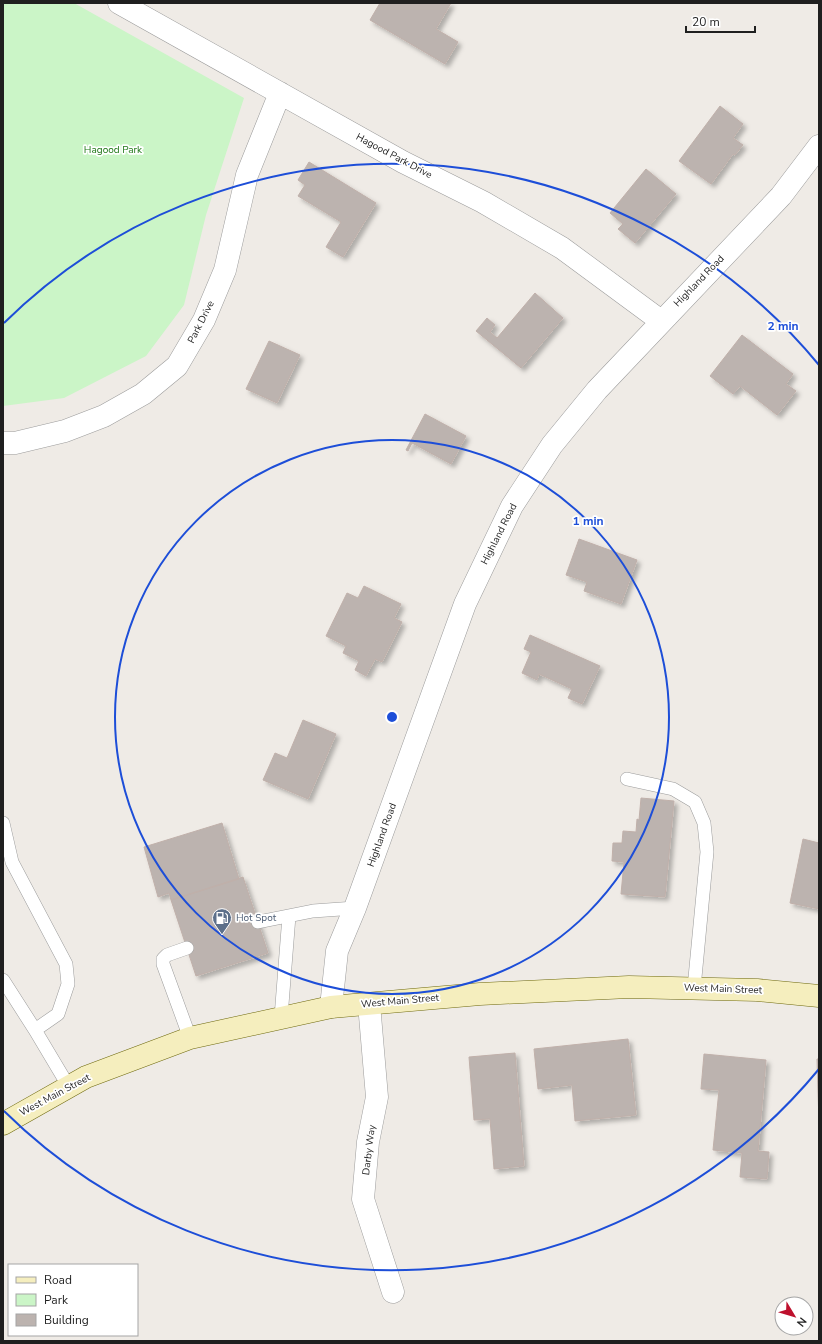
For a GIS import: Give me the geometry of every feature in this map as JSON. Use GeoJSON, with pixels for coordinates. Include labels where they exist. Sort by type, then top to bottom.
{"type":"FeatureCollection","features":[{"type":"Feature","properties":{"kind":"main road","name":"West Main Street"},"geometry":{"type":"LineString","coordinates":[[3,1124],[86,1077],[190,1038],[331,1007],[480,994],[629,987],[757,990],[819,996]]}},
{"type":"Feature","properties":{"kind":"street","name":"Hagood Park Drive"},"geometry":{"type":"LineString","coordinates":[[119,3],[403,162],[483,202],[562,248],[661,321]]}},
{"type":"Feature","properties":{"kind":"street","name":"Park Drive"},"geometry":{"type":"LineString","coordinates":[[3,442],[15,442],[65,431],[104,416],[143,394],[177,366],[204,320],[225,270],[247,174],[280,93]]}},
{"type":"Feature","properties":{"kind":"street","name":"Highland Road"},"geometry":{"type":"LineString","coordinates":[[331,1007],[337,951],[355,908],[464,604],[512,506],[552,445],[597,390],[781,196],[819,146]]}},
{"type":"Feature","properties":{"kind":"street","name":"Darby Way"},"geometry":{"type":"LineString","coordinates":[[369,1004],[378,1097],[368,1142],[363,1199],[393,1292]]}},
{"type":"Feature","properties":{"kind":"lane"},"geometry":{"type":"LineString","coordinates":[[626,779],[673,789],[695,802],[704,823],[707,852],[694,988]]}},
{"type":"Feature","properties":{"kind":"lane"},"geometry":{"type":"LineString","coordinates":[[3,823],[12,862],[66,964],[67,970],[68,984],[58,1014],[35,1030]]}},
{"type":"Feature","properties":{"kind":"lane"},"geometry":{"type":"LineString","coordinates":[[258,922],[313,911],[355,908]]}},
{"type":"Feature","properties":{"kind":"lane"},"geometry":{"type":"LineString","coordinates":[[281,1017],[289,916]]}},
{"type":"Feature","properties":{"kind":"lane"},"geometry":{"type":"LineString","coordinates":[[187,948],[167,955],[163,959],[163,964],[190,1038]]}},
{"type":"Feature","properties":{"kind":"lane"},"geometry":{"type":"LineString","coordinates":[[3,980],[69,1087]]}},
{"type":"Feature","properties":{"kind":"green space","name":"Hagood Park"},"geometry":{"type":"Polygon","coordinates":[[[3,3],[74,3],[244,98],[206,215],[184,305],[146,356],[64,398],[3,406],[3,3]]]}},
{"type":"Feature","properties":{"kind":"building"},"geometry":{"type":"Polygon","coordinates":[[[380,3],[451,3],[436,29],[458,42],[445,64],[370,20],[380,3]]]}},
{"type":"Feature","properties":{"kind":"building"},"geometry":{"type":"Polygon","coordinates":[[[720,106],[743,124],[733,138],[743,145],[735,155],[733,154],[711,184],[679,161],[720,106]]]}},
{"type":"Feature","properties":{"kind":"building"},"geometry":{"type":"Polygon","coordinates":[[[309,162],[376,203],[343,257],[326,247],[341,222],[298,196],[305,185],[298,180],[309,162]]]}},
{"type":"Feature","properties":{"kind":"building"},"geometry":{"type":"Polygon","coordinates":[[[646,169],[676,194],[635,243],[618,229],[623,224],[610,213],[646,169]]]}},
{"type":"Feature","properties":{"kind":"building"},"geometry":{"type":"Polygon","coordinates":[[[535,293],[563,318],[521,368],[476,331],[487,318],[495,325],[490,332],[497,338],[535,293]]]}},
{"type":"Feature","properties":{"kind":"building"},"geometry":{"type":"Polygon","coordinates":[[[742,335],[793,374],[786,384],[796,391],[777,415],[740,386],[733,394],[710,376],[742,335]]]}},
{"type":"Feature","properties":{"kind":"building"},"geometry":{"type":"Polygon","coordinates":[[[269,341],[300,355],[277,403],[246,389],[269,341]]]}},
{"type":"Feature","properties":{"kind":"building"},"geometry":{"type":"Polygon","coordinates":[[[425,414],[466,436],[451,464],[412,443],[408,451],[406,450],[425,414]]]}},
{"type":"Feature","properties":{"kind":"building"},"geometry":{"type":"Polygon","coordinates":[[[579,539],[637,560],[621,604],[584,591],[587,582],[566,575],[579,539]]]}},
{"type":"Feature","properties":{"kind":"building"},"geometry":{"type":"Polygon","coordinates":[[[364,586],[401,604],[394,618],[402,622],[382,662],[375,659],[366,676],[355,670],[359,661],[343,653],[346,646],[326,636],[347,593],[358,598],[364,586]]]}},
{"type":"Feature","properties":{"kind":"building"},"geometry":{"type":"Polygon","coordinates":[[[530,635],[600,666],[582,704],[568,698],[572,689],[539,674],[537,680],[522,673],[531,652],[524,649],[530,635]]]}},
{"type":"Feature","properties":{"kind":"building"},"geometry":{"type":"Polygon","coordinates":[[[303,720],[336,734],[308,799],[263,780],[275,753],[287,758],[303,720]]]}},
{"type":"Feature","properties":{"kind":"building"},"geometry":{"type":"Polygon","coordinates":[[[641,798],[674,801],[665,897],[621,894],[624,862],[612,861],[613,843],[622,843],[623,831],[636,832],[637,819],[639,820],[641,798]]]}},
{"type":"Feature","properties":{"kind":"building"},"geometry":{"type":"Polygon","coordinates":[[[222,823],[239,879],[171,900],[169,893],[158,897],[144,847],[222,823]]]}},
{"type":"Feature","properties":{"kind":"building"},"geometry":{"type":"Polygon","coordinates":[[[803,839],[819,843],[819,909],[790,903],[803,839]]]}},
{"type":"Feature","properties":{"kind":"building","name":"Hot Spot"},"geometry":{"type":"Polygon","coordinates":[[[243,877],[268,953],[196,976],[171,900],[243,877]]]}},
{"type":"Feature","properties":{"kind":"building"},"geometry":{"type":"Polygon","coordinates":[[[628,1039],[636,1115],[575,1121],[572,1085],[538,1089],[534,1049],[628,1039]]]}},
{"type":"Feature","properties":{"kind":"building"},"geometry":{"type":"Polygon","coordinates":[[[515,1053],[524,1166],[494,1169],[490,1119],[474,1120],[469,1057],[515,1053]]]}},
{"type":"Feature","properties":{"kind":"building"},"geometry":{"type":"Polygon","coordinates":[[[704,1054],[766,1060],[758,1151],[769,1152],[767,1179],[740,1177],[742,1153],[713,1150],[719,1090],[701,1089],[704,1054]]]}},
{"type":"Feature","properties":{"kind":"building"},"geometry":{"type":"Polygon","coordinates":[[[817,1059],[819,1059],[819,1124],[817,1059]]]}},
{"type":"Feature","properties":{"kind":"place","name":"Hot Spot"},"geometry":{"type":"Point","coordinates":[222,935]}}]}
